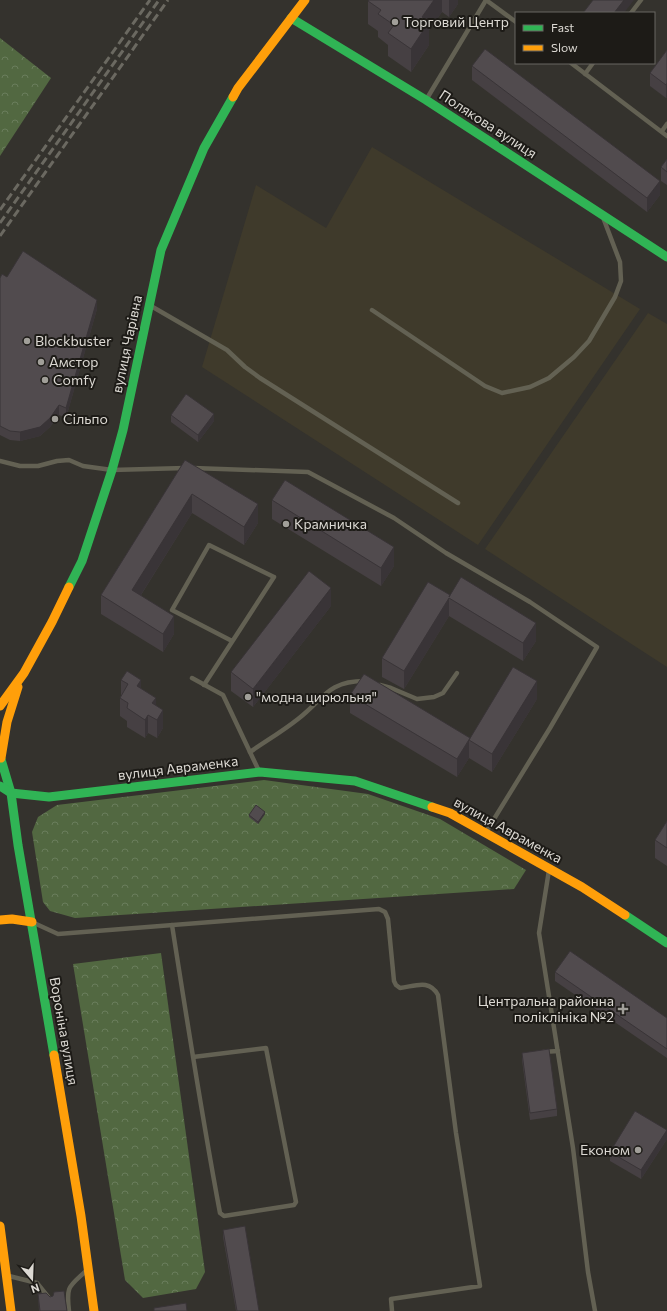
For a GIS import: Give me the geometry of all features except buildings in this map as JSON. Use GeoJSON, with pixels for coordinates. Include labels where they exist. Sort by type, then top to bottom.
{"type":"FeatureCollection","features":[{"type":"Feature","properties":{"kind":"main road","name":"вулиця Чарівна"},"geometry":{"type":"LineString","coordinates":[[0,706],[24,673],[52,622],[82,561],[112,470],[123,430],[161,250],[204,148],[238,88],[305,0]]}},
{"type":"Feature","properties":{"kind":"main road","name":"Полякова вулиця"},"geometry":{"type":"LineString","coordinates":[[291,18],[426,100],[667,257]]}},
{"type":"Feature","properties":{"kind":"main road"},"geometry":{"type":"LineString","coordinates":[[0,757],[9,712],[24,673]]}},
{"type":"Feature","properties":{"kind":"main road","name":"Вороніна вулиця"},"geometry":{"type":"LineString","coordinates":[[0,757],[11,793],[18,845],[81,1216],[94,1311]]}},
{"type":"Feature","properties":{"kind":"main road","name":"вулиця Авраменка"},"geometry":{"type":"LineString","coordinates":[[11,793],[49,798],[260,772],[355,781],[450,813],[582,887],[667,943]]}},
{"type":"Feature","properties":{"kind":"main road"},"geometry":{"type":"LineString","coordinates":[[0,786],[11,793]]}},
{"type":"Feature","properties":{"kind":"main road"},"geometry":{"type":"LineString","coordinates":[[0,920],[12,918],[32,922]]}},
{"type":"Feature","properties":{"kind":"main road"},"geometry":{"type":"LineString","coordinates":[[0,1226],[11,1311]]}},
{"type":"Feature","properties":{"kind":"lane"},"geometry":{"type":"LineString","coordinates":[[426,100],[486,0],[515,21]]}},
{"type":"Feature","properties":{"kind":"lane"},"geometry":{"type":"LineString","coordinates":[[632,12],[641,0]]}},
{"type":"Feature","properties":{"kind":"lane"},"geometry":{"type":"LineString","coordinates":[[571,64],[667,136]]}},
{"type":"Feature","properties":{"kind":"lane"},"geometry":{"type":"LineString","coordinates":[[585,74],[592,64]]}},
{"type":"Feature","properties":{"kind":"lane"},"geometry":{"type":"LineString","coordinates":[[662,131],[667,124]]}},
{"type":"Feature","properties":{"kind":"lane"},"geometry":{"type":"LineString","coordinates":[[372,310],[485,386],[502,393],[530,387],[549,378],[574,357],[589,341],[615,297],[621,281],[620,262],[602,215]]}},
{"type":"Feature","properties":{"kind":"lane"},"geometry":{"type":"LineString","coordinates":[[149,305],[227,350],[245,367],[260,378],[458,503]]}},
{"type":"Feature","properties":{"kind":"lane"},"geometry":{"type":"LineString","coordinates":[[0,461],[20,466],[38,466],[57,460],[69,460],[83,466],[112,470],[194,468],[308,472],[394,518],[446,553],[530,602],[597,646],[550,728],[486,833]]}},
{"type":"Feature","properties":{"kind":"lane"},"geometry":{"type":"LineString","coordinates":[[204,685],[232,642],[274,577],[209,545],[172,610],[232,642]]}},
{"type":"Feature","properties":{"kind":"lane"},"geometry":{"type":"LineString","coordinates":[[378,684],[417,699],[434,697],[443,693],[457,673]]}},
{"type":"Feature","properties":{"kind":"lane"},"geometry":{"type":"LineString","coordinates":[[192,678],[223,696],[260,772]]}},
{"type":"Feature","properties":{"kind":"lane"},"geometry":{"type":"LineString","coordinates":[[250,752],[299,719],[329,690],[340,684],[350,682],[364,681],[371,683]]}},
{"type":"Feature","properties":{"kind":"lane"},"geometry":{"type":"LineString","coordinates":[[549,868],[538,933],[574,1148],[588,1272],[595,1311]]}},
{"type":"Feature","properties":{"kind":"lane"},"geometry":{"type":"LineString","coordinates":[[32,922],[58,934],[379,909],[385,912],[388,920],[394,981],[396,985],[400,988],[425,984],[434,987],[438,995],[456,1133],[480,1286],[391,1299],[392,1311]]}},
{"type":"Feature","properties":{"kind":"lane"},"geometry":{"type":"LineString","coordinates":[[172,925],[193,1057],[209,1155],[222,1215],[224,1216],[294,1205],[296,1202],[266,1048],[193,1057]]}},
{"type":"Feature","properties":{"kind":"lane"},"geometry":{"type":"LineString","coordinates":[[538,1053],[558,1051]]}},
{"type":"Feature","properties":{"kind":"lane"},"geometry":{"type":"LineString","coordinates":[[69,1311],[68,1295],[71,1285],[88,1268]]}},
{"type":"Feature","properties":{"kind":"lane"},"geometry":{"type":"LineString","coordinates":[[6,1276],[37,1283],[50,1300]]}},
{"type":"Feature","properties":{"kind":"shaded area"},"geometry":{"type":"Polygon","coordinates":[[[372,147],[640,309],[478,545],[202,367],[256,185],[326,228],[372,147]]]}},
{"type":"Feature","properties":{"kind":"shaded area"},"geometry":{"type":"Polygon","coordinates":[[[648,313],[667,324],[667,667],[485,549],[648,313]]]}},
{"type":"Feature","properties":{"kind":"green space"},"geometry":{"type":"Polygon","coordinates":[[[0,38],[51,78],[0,156],[0,38]]]}},
{"type":"Feature","properties":{"kind":"green space"},"geometry":{"type":"Polygon","coordinates":[[[264,780],[368,794],[440,819],[526,870],[514,889],[75,918],[50,911],[43,902],[32,832],[38,817],[57,805],[264,780]]]}},
{"type":"Feature","properties":{"kind":"green space"},"geometry":{"type":"Polygon","coordinates":[[[161,953],[205,1272],[196,1289],[143,1298],[125,1280],[73,964],[161,953]]]}},
{"type":"Feature","properties":{"kind":"railway"},"geometry":{"type":"LineString","coordinates":[[0,210],[150,0]]}},
{"type":"Feature","properties":{"kind":"railway"},"geometry":{"type":"LineString","coordinates":[[0,223],[159,0]]}},
{"type":"Feature","properties":{"kind":"railway"},"geometry":{"type":"LineString","coordinates":[[0,236],[168,0]]}},
{"type":"Feature","properties":{"kind":"traffic: fast"},"geometry":{"type":"LineString","coordinates":[[291,18],[426,100],[667,257]]}},
{"type":"Feature","properties":{"kind":"traffic: fast"},"geometry":{"type":"LineString","coordinates":[[69,587],[82,561],[112,470],[123,430],[161,250],[204,148],[233,97]]}},
{"type":"Feature","properties":{"kind":"traffic: fast"},"geometry":{"type":"LineString","coordinates":[[0,756],[11,793],[18,845],[54,1055]]}},
{"type":"Feature","properties":{"kind":"traffic: fast"},"geometry":{"type":"LineString","coordinates":[[0,786],[11,793],[49,797],[260,772],[355,781],[432,807]]}},
{"type":"Feature","properties":{"kind":"traffic: fast"},"geometry":{"type":"LineString","coordinates":[[625,915],[667,943]]}},
{"type":"Feature","properties":{"kind":"traffic: slow"},"geometry":{"type":"LineString","coordinates":[[233,97],[238,88],[305,0]]}},
{"type":"Feature","properties":{"kind":"traffic: slow"},"geometry":{"type":"LineString","coordinates":[[0,706],[24,673],[69,587]]}},
{"type":"Feature","properties":{"kind":"traffic: slow"},"geometry":{"type":"LineString","coordinates":[[1,758],[7,722],[18,687]]}},
{"type":"Feature","properties":{"kind":"traffic: slow"},"geometry":{"type":"LineString","coordinates":[[432,807],[450,813],[582,887],[625,915]]}},
{"type":"Feature","properties":{"kind":"traffic: slow"},"geometry":{"type":"LineString","coordinates":[[0,920],[12,919],[32,922]]}},
{"type":"Feature","properties":{"kind":"traffic: slow"},"geometry":{"type":"LineString","coordinates":[[54,1055],[81,1216],[94,1311]]}},
{"type":"Feature","properties":{"kind":"traffic: slow"},"geometry":{"type":"LineString","coordinates":[[0,1226],[11,1311]]}},
{"type":"Feature","properties":{"kind":"place","name":"Торговий Центр"},"geometry":{"type":"Point","coordinates":[395,22]}},
{"type":"Feature","properties":{"kind":"place","name":"Blockbuster"},"geometry":{"type":"Point","coordinates":[27,341]}},
{"type":"Feature","properties":{"kind":"place","name":"Амстор"},"geometry":{"type":"Point","coordinates":[41,362]}},
{"type":"Feature","properties":{"kind":"place","name":"Comfy"},"geometry":{"type":"Point","coordinates":[45,380]}},
{"type":"Feature","properties":{"kind":"place","name":"Сільпо"},"geometry":{"type":"Point","coordinates":[55,419]}},
{"type":"Feature","properties":{"kind":"place","name":"Крамничка"},"geometry":{"type":"Point","coordinates":[286,524]}},
{"type":"Feature","properties":{"kind":"place","name":"\"модна цирюльня\""},"geometry":{"type":"Point","coordinates":[248,697]}},
{"type":"Feature","properties":{"kind":"place","name":"Центральна районна поліклініка №2"},"geometry":{"type":"Point","coordinates":[623,1009]}},
{"type":"Feature","properties":{"kind":"place","name":"Економ"},"geometry":{"type":"Point","coordinates":[638,1150]}}]}
